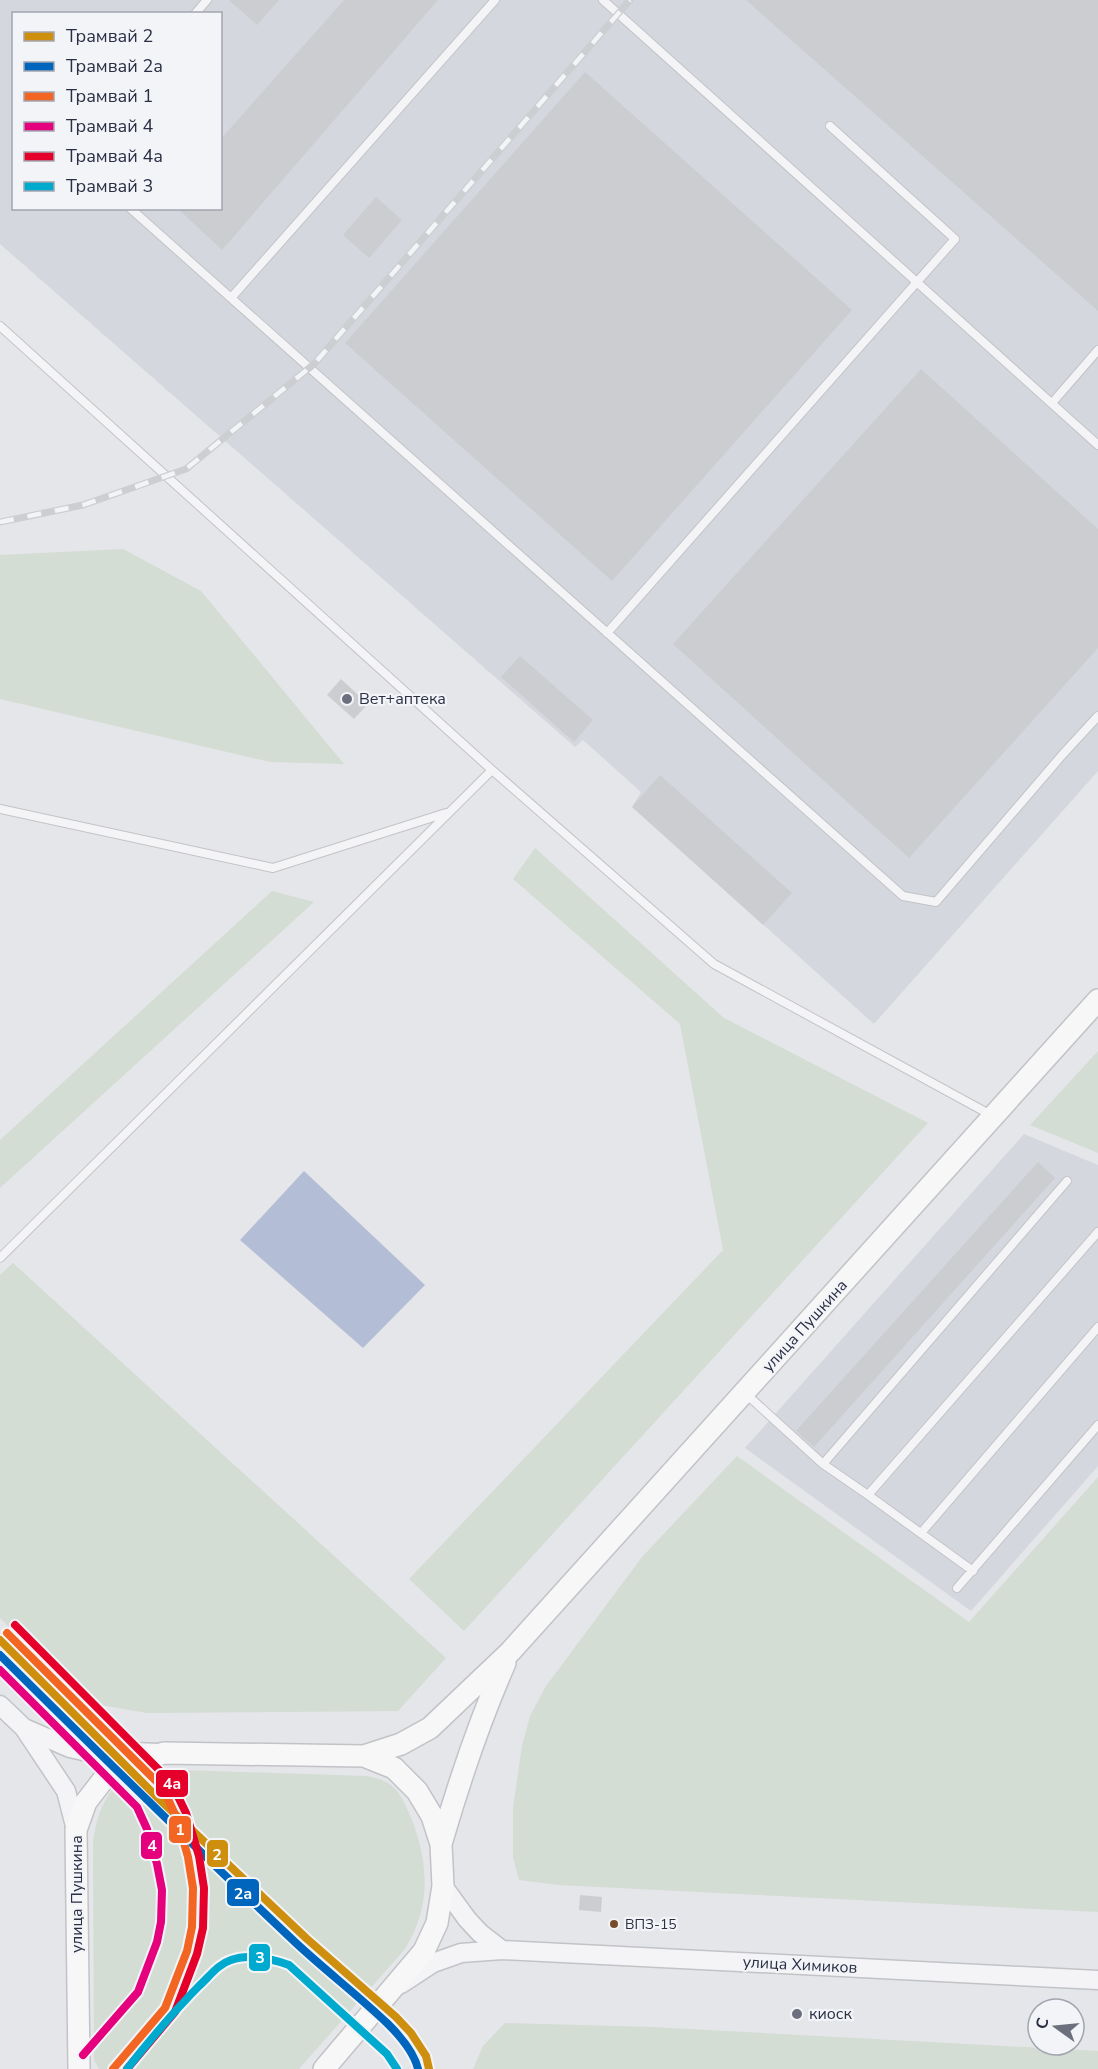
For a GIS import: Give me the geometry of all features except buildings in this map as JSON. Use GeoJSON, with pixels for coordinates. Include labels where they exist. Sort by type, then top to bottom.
{"type":"FeatureCollection","features":[{"type":"Feature","properties":{"kind":"main road","name":"улица Пушкина"},"geometry":{"type":"LineString","coordinates":[[79,2069],[76,1830],[86,1802],[113,1767],[164,1753],[364,1756],[401,1744],[430,1728],[510,1652],[1098,999]]}},
{"type":"Feature","properties":{"kind":"main road","name":"улица Пушкина"},"geometry":{"type":"LineString","coordinates":[[441,1844],[483,1712],[510,1652]]}},
{"type":"Feature","properties":{"kind":"main road","name":"улица Пушкина"},"geometry":{"type":"LineString","coordinates":[[324,2069],[424,1951],[437,1923],[443,1886],[441,1844],[432,1816],[417,1791],[394,1768],[364,1756]]}},
{"type":"Feature","properties":{"kind":"street"},"geometry":{"type":"LineString","coordinates":[[0,1704],[24,1728],[66,1791],[76,1830]]}},
{"type":"Feature","properties":{"kind":"street"},"geometry":{"type":"LineString","coordinates":[[24,1728],[70,1748],[92,1753],[100,1754],[112,1750],[164,1753]]}},
{"type":"Feature","properties":{"kind":"street"},"geometry":{"type":"LineString","coordinates":[[443,1886],[467,1919],[480,1933],[502,1950]]}},
{"type":"Feature","properties":{"kind":"street","name":"улица Химиков"},"geometry":{"type":"LineString","coordinates":[[395,1988],[434,1963],[461,1953],[502,1950],[1098,1980]]}},
{"type":"Feature","properties":{"kind":"lane"},"geometry":{"type":"LineString","coordinates":[[197,12],[207,0]]}},
{"type":"Feature","properties":{"kind":"lane"},"geometry":{"type":"LineString","coordinates":[[231,298],[495,0]]}},
{"type":"Feature","properties":{"kind":"lane"},"geometry":{"type":"LineString","coordinates":[[603,0],[1098,445]]}},
{"type":"Feature","properties":{"kind":"lane"},"geometry":{"type":"LineString","coordinates":[[607,633],[955,239],[830,126]]}},
{"type":"Feature","properties":{"kind":"lane"},"geometry":{"type":"LineString","coordinates":[[132,210],[903,896],[936,902],[1098,716]]}},
{"type":"Feature","properties":{"kind":"lane"},"geometry":{"type":"LineString","coordinates":[[0,326],[492,770],[714,964],[993,1116]]}},
{"type":"Feature","properties":{"kind":"lane"},"geometry":{"type":"LineString","coordinates":[[1052,403],[1098,350]]}},
{"type":"Feature","properties":{"kind":"lane"},"geometry":{"type":"LineString","coordinates":[[1091,439],[1098,431]]}},
{"type":"Feature","properties":{"kind":"lane"},"geometry":{"type":"LineString","coordinates":[[0,1258],[492,770]]}},
{"type":"Feature","properties":{"kind":"lane"},"geometry":{"type":"LineString","coordinates":[[0,809],[273,868],[447,813]]}},
{"type":"Feature","properties":{"kind":"lane"},"geometry":{"type":"LineString","coordinates":[[823,1464],[1067,1181]]}},
{"type":"Feature","properties":{"kind":"lane"},"geometry":{"type":"LineString","coordinates":[[868,1495],[1098,1232]]}},
{"type":"Feature","properties":{"kind":"lane"},"geometry":{"type":"LineString","coordinates":[[921,1533],[1098,1327]]}},
{"type":"Feature","properties":{"kind":"lane"},"geometry":{"type":"LineString","coordinates":[[744,1393],[823,1464],[973,1571]]}},
{"type":"Feature","properties":{"kind":"lane"},"geometry":{"type":"LineString","coordinates":[[957,1588],[1098,1425]]}},
{"type":"Feature","properties":{"kind":"shaded area"},"geometry":{"type":"Polygon","coordinates":[[[0,0],[1098,0],[1098,771],[874,1024],[632,807],[641,792],[583,740],[575,747],[0,244],[0,0]]]}},
{"type":"Feature","properties":{"kind":"shaded area"},"geometry":{"type":"Polygon","coordinates":[[[123,549],[201,591],[344,764],[270,762],[0,699],[0,555],[123,549]]]}},
{"type":"Feature","properties":{"kind":"shaded area"},"geometry":{"type":"Polygon","coordinates":[[[535,848],[724,1018],[928,1123],[464,1631],[409,1579],[723,1250],[680,1024],[513,879],[535,848]]]}},
{"type":"Feature","properties":{"kind":"shaded area"},"geometry":{"type":"Polygon","coordinates":[[[272,891],[314,902],[0,1188],[0,1140],[272,891]]]}},
{"type":"Feature","properties":{"kind":"shaded area"},"geometry":{"type":"Polygon","coordinates":[[[1098,1051],[1098,1153],[1030,1125],[1098,1051]]]}},
{"type":"Feature","properties":{"kind":"shaded area"},"geometry":{"type":"Polygon","coordinates":[[[1024,1134],[1098,1165],[1098,1466],[971,1611],[745,1448],[1024,1134]]]}},
{"type":"Feature","properties":{"kind":"shaded area"},"geometry":{"type":"Polygon","coordinates":[[[13,1263],[446,1658],[398,1711],[147,1713],[83,1702],[0,1618],[0,1275],[13,1263]]]}},
{"type":"Feature","properties":{"kind":"shaded area"},"geometry":{"type":"Polygon","coordinates":[[[737,1456],[969,1622],[1098,1477],[1098,1912],[558,1885],[519,1880],[513,1857],[513,1808],[522,1746],[530,1716],[546,1686],[642,1557],[737,1456]]]}},
{"type":"Feature","properties":{"kind":"shaded area"},"geometry":{"type":"Polygon","coordinates":[[[150,1769],[368,1776],[391,1785],[405,1804],[422,1853],[425,1886],[423,1902],[413,1933],[405,1949],[299,2069],[99,2069],[94,2060],[93,1843],[95,1830],[103,1806],[116,1785],[137,1772],[150,1769]]]}},
{"type":"Feature","properties":{"kind":"shaded area"},"geometry":{"type":"Polygon","coordinates":[[[505,2023],[651,2027],[1026,2047],[1026,2057],[1086,2057],[1086,2050],[1098,2051],[1098,2069],[473,2069],[483,2046],[505,2023]]]}},
{"type":"Feature","properties":{"kind":"water"},"geometry":{"type":"Polygon","coordinates":[[[304,1171],[425,1285],[363,1348],[240,1240],[304,1171]]]}},
{"type":"Feature","properties":{"kind":"railway"},"geometry":{"type":"LineString","coordinates":[[0,522],[83,505],[186,469],[314,364],[630,0]]}},
{"type":"Feature","properties":{"kind":"tram line","name":"4а"},"geometry":{"type":"LineString","coordinates":[[15,1625],[171,1782],[186,1813],[199,1856],[204,1888],[203,1928],[197,1954],[175,2012],[127,2069]]}},
{"type":"Feature","properties":{"kind":"tram line","name":"1"},"geometry":{"type":"LineString","coordinates":[[7,1633],[163,1788],[177,1819],[188,1857],[193,1888],[192,1927],[187,1951],[165,2008],[113,2069]]}},
{"type":"Feature","properties":{"kind":"tram line","name":"2"},"geometry":{"type":"LineString","coordinates":[[0,1640],[155,1795],[306,1938],[396,2017],[411,2033],[426,2056],[429,2069]]}},
{"type":"Feature","properties":{"kind":"tram line","name":"2а"},"geometry":{"type":"LineString","coordinates":[[0,1655],[259,1908],[388,2024],[406,2045],[418,2069]]}},
{"type":"Feature","properties":{"kind":"tram line","name":"4"},"geometry":{"type":"LineString","coordinates":[[0,1670],[137,1807],[147,1829],[157,1864],[162,1890],[161,1922],[157,1942],[138,1992],[83,2055]]}},
{"type":"Feature","properties":{"kind":"tram line","name":"3"},"geometry":{"type":"LineString","coordinates":[[127,2069],[189,1996],[218,1968],[226,1962],[245,1957],[268,1959],[289,1965],[387,2054],[397,2069]]}},
{"type":"Feature","properties":{"kind":"place","name":"Вет+аптека"},"geometry":{"type":"Point","coordinates":[347,699]}},
{"type":"Feature","properties":{"kind":"place","name":"ВПЗ-15"},"geometry":{"type":"Point","coordinates":[614,1924]}},
{"type":"Feature","properties":{"kind":"place","name":"киоск"},"geometry":{"type":"Point","coordinates":[797,2014]}}]}
